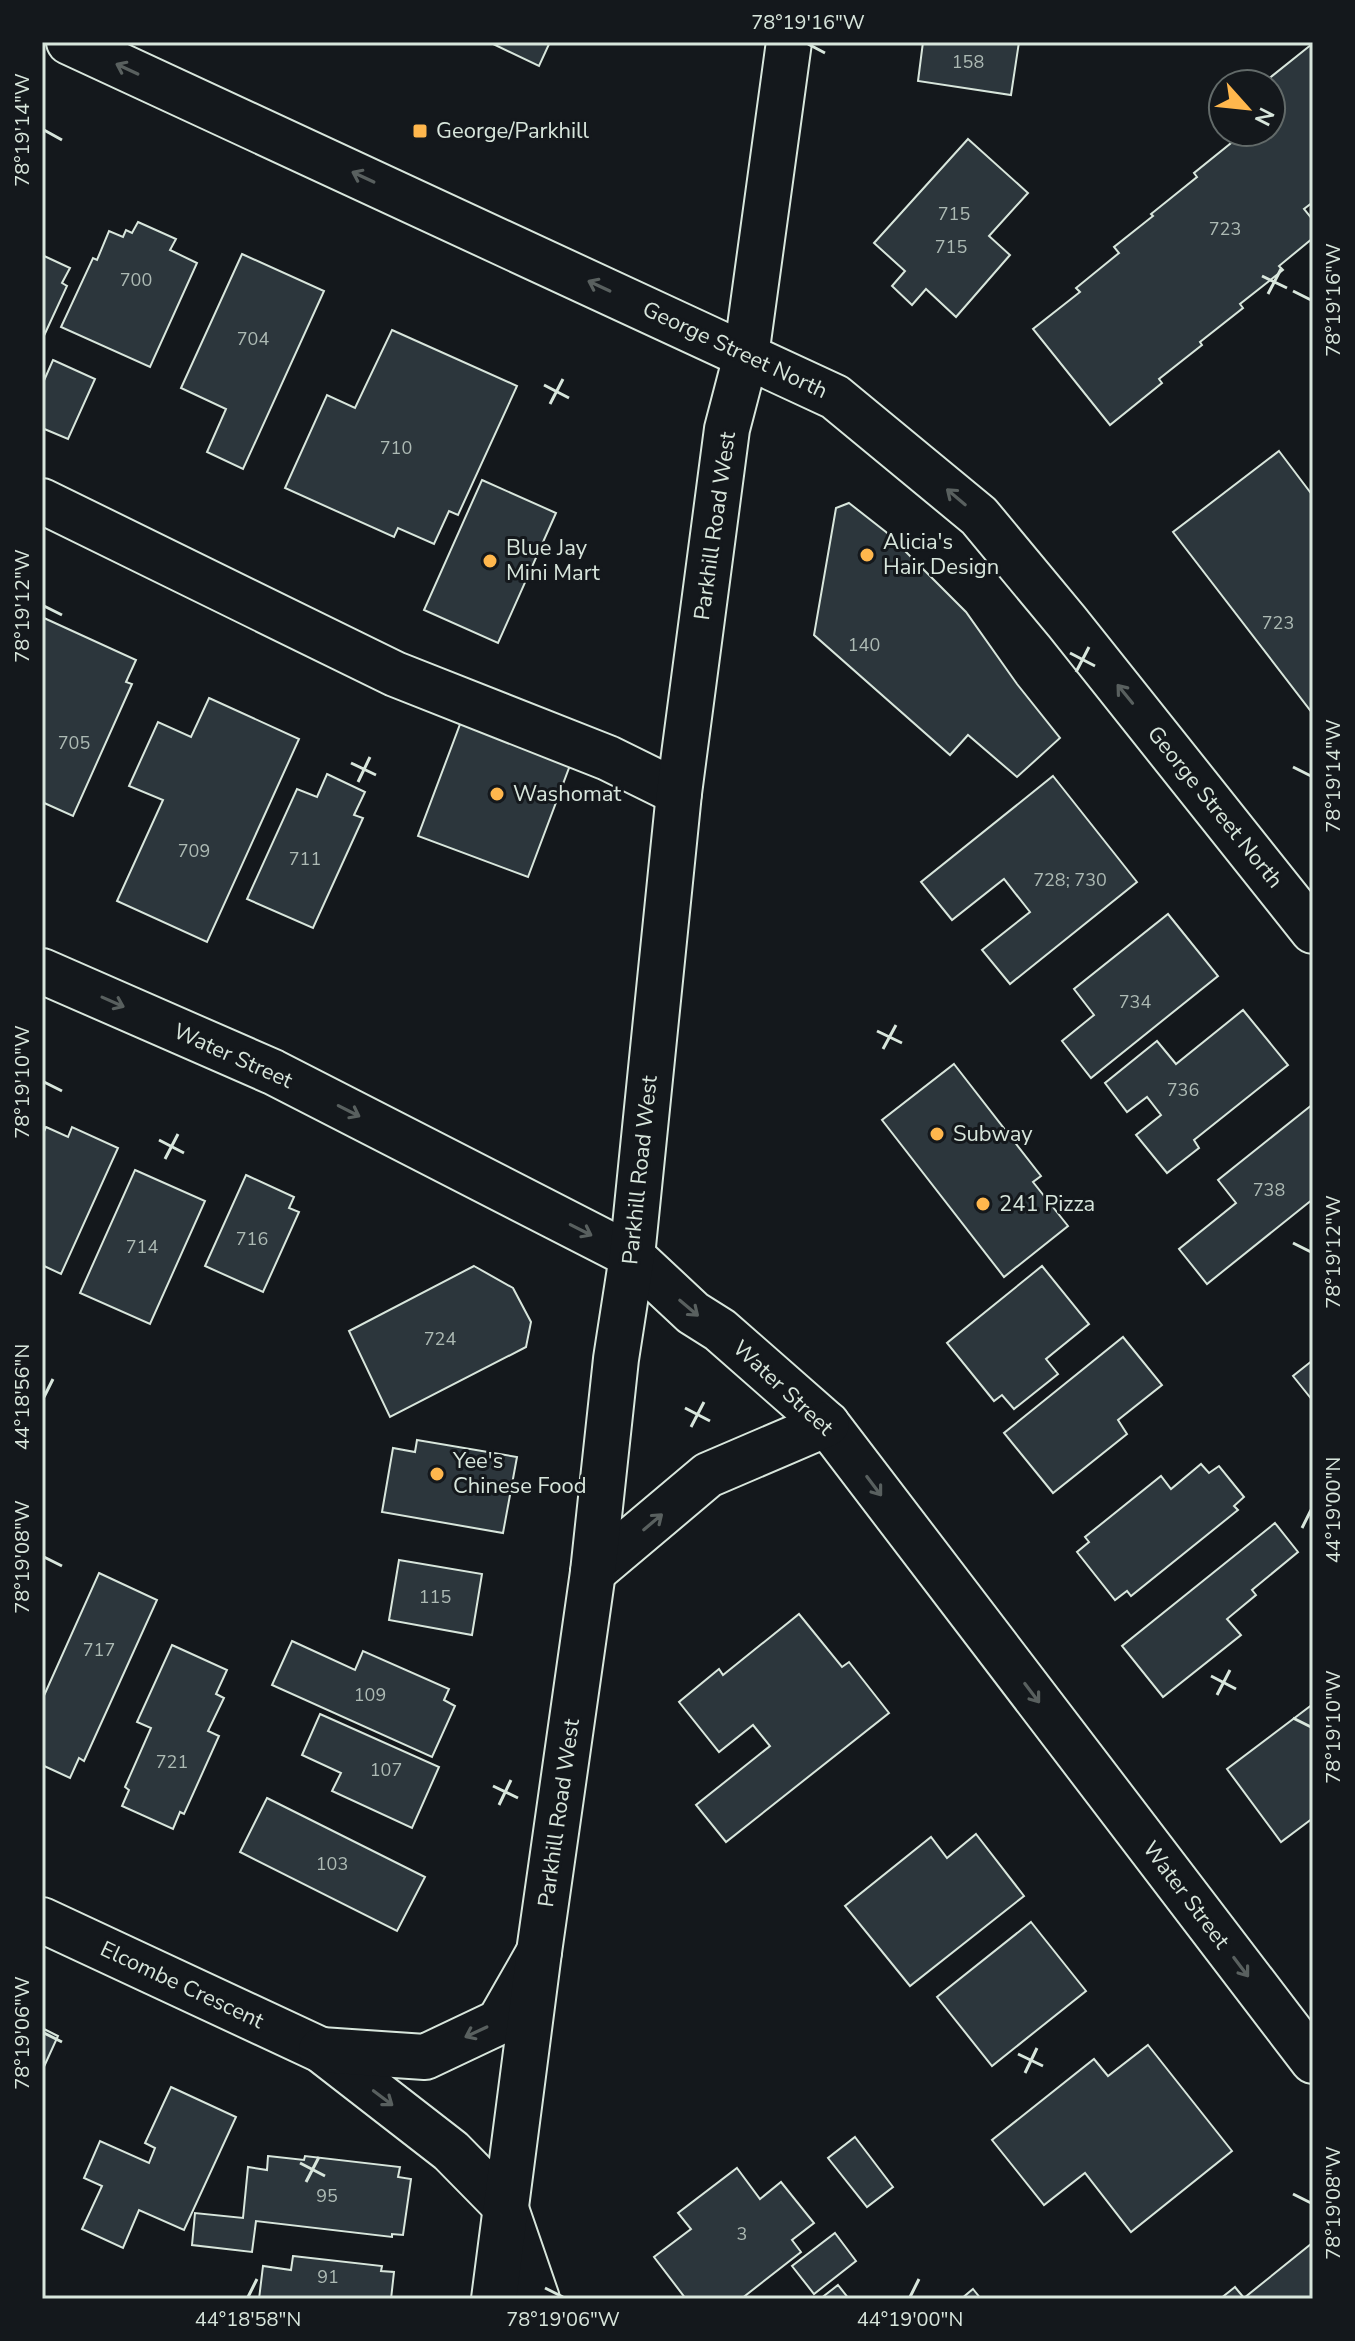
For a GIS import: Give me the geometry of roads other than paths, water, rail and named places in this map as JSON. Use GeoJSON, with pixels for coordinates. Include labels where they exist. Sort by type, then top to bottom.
{"type":"FeatureCollection","features":[{"type":"Feature","properties":{"kind":"main road","name":"George Street North"},"geometry":{"type":"LineString","coordinates":[[69,42],[835,397],[979,516],[1313,931]]}},
{"type":"Feature","properties":{"kind":"main road","name":"Parkhill Road West"},"geometry":{"type":"LineString","coordinates":[[494,2299],[593,1572],[616,1359],[632,1256],[679,793],[727,429],[746,356],[789,42]]}},
{"type":"Feature","properties":{"kind":"main road"},"geometry":{"type":"LineString","coordinates":[[42,501],[395,674],[608,758],[679,793]]}},
{"type":"Feature","properties":{"kind":"main road","name":"Water Street"},"geometry":{"type":"LineString","coordinates":[[42,971],[273,1072],[632,1256],[693,1313],[720,1330],[827,1424],[1313,2061]]}},
{"type":"Feature","properties":{"kind":"main road"},"geometry":{"type":"LineString","coordinates":[[593,1572],[708,1475],[827,1424]]}},
{"type":"Feature","properties":{"kind":"main road","name":"Elcombe Crescent"},"geometry":{"type":"LineString","coordinates":[[42,1920],[321,2050],[451,2151],[505,2206]]}},
{"type":"Feature","properties":{"kind":"main road","name":"Elcombe Crescent"},"geometry":{"type":"LineString","coordinates":[[321,2050],[425,2057],[499,2022],[539,1952]]}},
{"type":"Feature","properties":{"kind":"main road"},"geometry":{"type":"LineString","coordinates":[[505,2206],[537,2299]]}},
{"type":"Feature","properties":{"kind":"place","name":"George/Parkhill"},"geometry":{"type":"Point","coordinates":[420,131]}},
{"type":"Feature","properties":{"kind":"place","name":"Alicia's Hair Design"},"geometry":{"type":"Point","coordinates":[867,555]}},
{"type":"Feature","properties":{"kind":"place","name":"Blue Jay Mini Mart"},"geometry":{"type":"Point","coordinates":[490,561]}},
{"type":"Feature","properties":{"kind":"place","name":"Washomat"},"geometry":{"type":"Point","coordinates":[497,794]}},
{"type":"Feature","properties":{"kind":"place","name":"Subway"},"geometry":{"type":"Point","coordinates":[937,1134]}},
{"type":"Feature","properties":{"kind":"place","name":"241 Pizza"},"geometry":{"type":"Point","coordinates":[983,1204]}},
{"type":"Feature","properties":{"kind":"place","name":"Yee's Chinese Food"},"geometry":{"type":"Point","coordinates":[437,1474]}}]}
